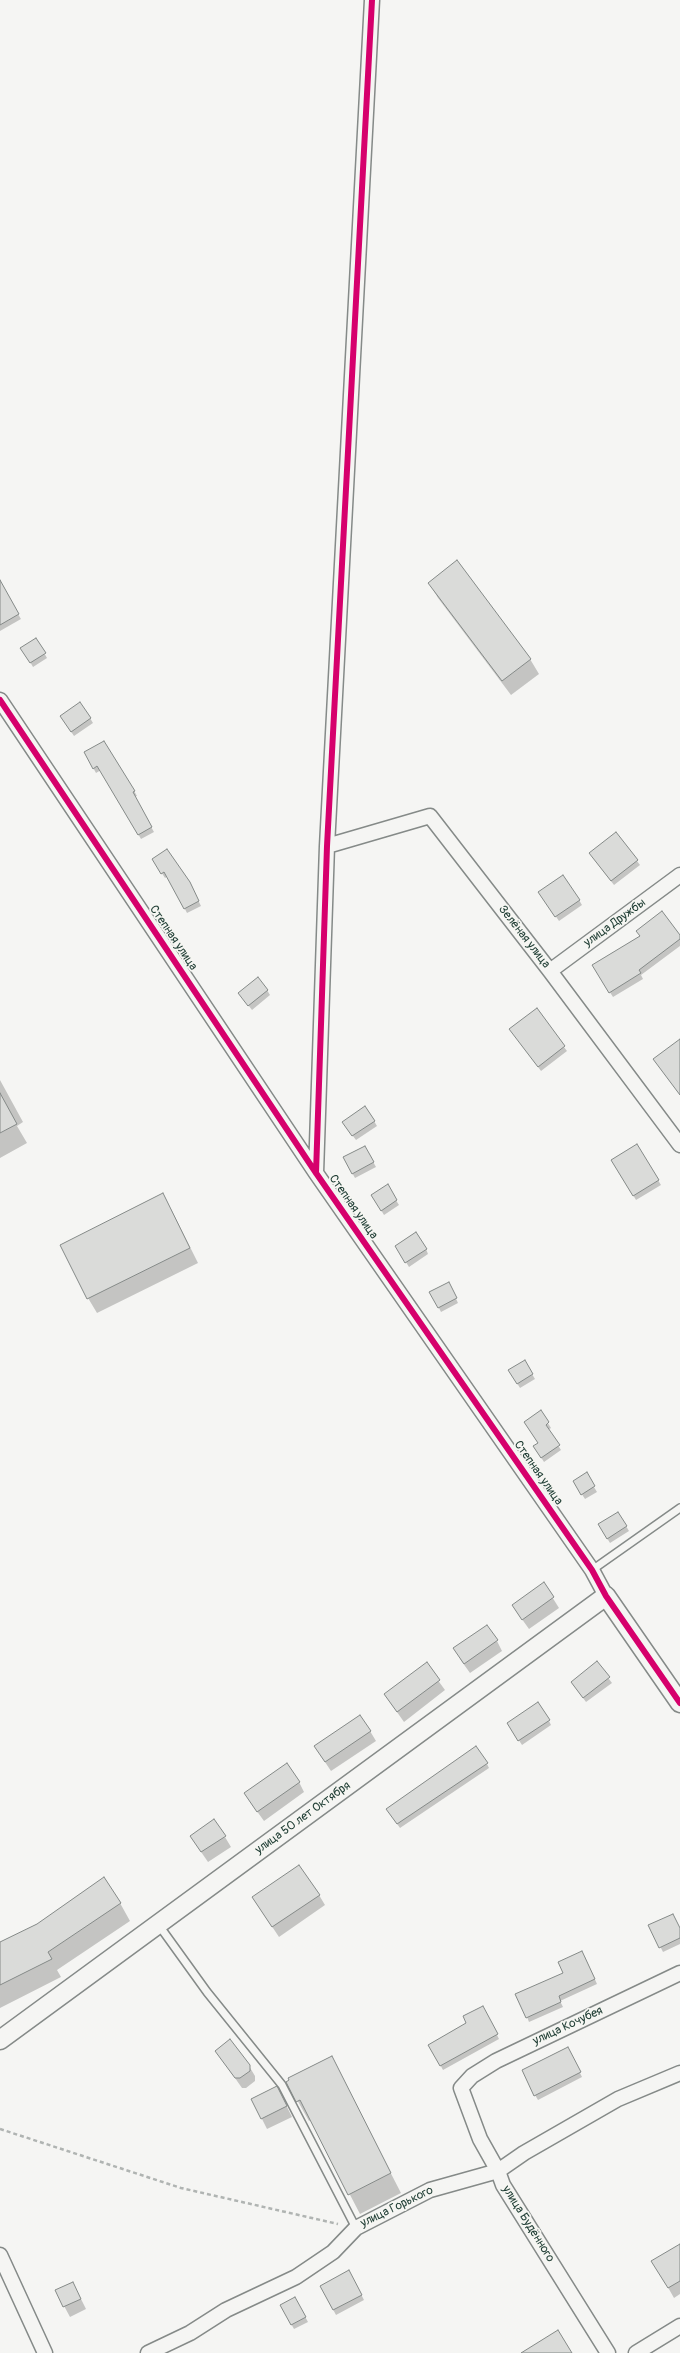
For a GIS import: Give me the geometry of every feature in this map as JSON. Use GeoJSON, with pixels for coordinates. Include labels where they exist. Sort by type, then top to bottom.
{"type":"FeatureCollection","features":[{"type":"Feature","properties":{"kind":"street"},"geometry":{"type":"LineString","coordinates":[[316,1173],[327,846],[372,0]]}},
{"type":"Feature","properties":{"kind":"street","name":"Степная улица"},"geometry":{"type":"LineString","coordinates":[[0,700],[316,1173],[592,1570],[606,1596],[680,1703]]}},
{"type":"Feature","properties":{"kind":"street","name":"Зелёная улица"},"geometry":{"type":"LineString","coordinates":[[327,846],[430,816],[550,971],[675,1127],[680,1145]]}},
{"type":"Feature","properties":{"kind":"street","name":"улица Дружбы"},"geometry":{"type":"LineString","coordinates":[[550,971],[680,875]]}},
{"type":"Feature","properties":{"kind":"street","name":"улица 50 лет Октября"},"geometry":{"type":"LineString","coordinates":[[0,2040],[606,1596]]}},
{"type":"Feature","properties":{"kind":"street","name":"улица Кочубея"},"geometry":{"type":"LineString","coordinates":[[461,2088],[472,2076],[496,2061],[680,1972]]}},
{"type":"Feature","properties":{"kind":"street","name":"улица Горького"},"geometry":{"type":"LineString","coordinates":[[148,2353],[190,2333],[226,2310],[296,2277],[333,2252],[356,2228],[430,2190],[498,2171],[524,2153],[618,2099],[680,2073]]}},
{"type":"Feature","properties":{"kind":"street","name":"улица Будённого"},"geometry":{"type":"LineString","coordinates":[[461,2088],[480,2139],[498,2171],[503,2185],[608,2353]]}},
{"type":"Feature","properties":{"kind":"street"},"geometry":{"type":"LineString","coordinates":[[0,2255],[45,2353]]}},
{"type":"Feature","properties":{"kind":"street"},"geometry":{"type":"LineString","coordinates":[[636,2353],[680,2326]]}},
{"type":"Feature","properties":{"kind":"lane"},"geometry":{"type":"LineString","coordinates":[[592,1570],[680,1508]]}},
{"type":"Feature","properties":{"kind":"lane"},"geometry":{"type":"LineString","coordinates":[[158,1924],[207,1992],[282,2084],[356,2228]]}},
{"type":"Feature","properties":{"kind":"path"},"geometry":{"type":"LineString","coordinates":[[0,2129],[180,2188],[356,2228]]}},
{"type":"Feature","properties":{"kind":"building"},"geometry":{"type":"Polygon","coordinates":[[[457,560],[531,659],[502,681],[428,583],[457,560]]]}},
{"type":"Feature","properties":{"kind":"building"},"geometry":{"type":"Polygon","coordinates":[[[0,580],[19,614],[0,625],[0,580]]]}},
{"type":"Feature","properties":{"kind":"building"},"geometry":{"type":"Polygon","coordinates":[[[36,638],[46,653],[30,663],[20,648],[36,638]]]}},
{"type":"Feature","properties":{"kind":"building"},"geometry":{"type":"Polygon","coordinates":[[[80,702],[91,718],[71,732],[60,716],[80,702]]]}},
{"type":"Feature","properties":{"kind":"building"},"geometry":{"type":"Polygon","coordinates":[[[104,741],[135,791],[133,792],[152,827],[138,835],[97,766],[93,769],[84,752],[104,741]]]}},
{"type":"Feature","properties":{"kind":"building"},"geometry":{"type":"Polygon","coordinates":[[[616,832],[638,860],[611,881],[589,853],[616,832]]]}},
{"type":"Feature","properties":{"kind":"building"},"geometry":{"type":"Polygon","coordinates":[[[167,849],[190,882],[199,901],[184,909],[164,872],[161,874],[152,859],[167,849]]]}},
{"type":"Feature","properties":{"kind":"building"},"geometry":{"type":"Polygon","coordinates":[[[563,875],[580,900],[555,917],[538,892],[563,875]]]}},
{"type":"Feature","properties":{"kind":"building"},"geometry":{"type":"Polygon","coordinates":[[[662,911],[680,935],[680,939],[639,970],[641,973],[609,993],[592,965],[640,936],[636,931],[662,911]]]}},
{"type":"Feature","properties":{"kind":"building"},"geometry":{"type":"Polygon","coordinates":[[[258,977],[268,990],[248,1006],[238,993],[258,977]]]}},
{"type":"Feature","properties":{"kind":"building"},"geometry":{"type":"Polygon","coordinates":[[[537,1008],[565,1046],[538,1067],[509,1029],[537,1008]]]}},
{"type":"Feature","properties":{"kind":"building"},"geometry":{"type":"Polygon","coordinates":[[[680,1039],[680,1095],[653,1059],[680,1039]]]}},
{"type":"Feature","properties":{"kind":"building"},"geometry":{"type":"Polygon","coordinates":[[[0,1093],[17,1124],[0,1133],[0,1093]]]}},
{"type":"Feature","properties":{"kind":"building"},"geometry":{"type":"Polygon","coordinates":[[[365,1106],[375,1121],[352,1136],[342,1122],[365,1106]]]}},
{"type":"Feature","properties":{"kind":"building"},"geometry":{"type":"Polygon","coordinates":[[[637,1144],[659,1180],[633,1196],[611,1160],[637,1144]]]}},
{"type":"Feature","properties":{"kind":"building"},"geometry":{"type":"Polygon","coordinates":[[[365,1146],[374,1162],[352,1174],[343,1157],[365,1146]]]}},
{"type":"Feature","properties":{"kind":"building"},"geometry":{"type":"Polygon","coordinates":[[[388,1184],[397,1200],[381,1211],[371,1195],[388,1184]]]}},
{"type":"Feature","properties":{"kind":"building"},"geometry":{"type":"Polygon","coordinates":[[[163,1193],[190,1248],[87,1299],[60,1245],[163,1193]]]}},
{"type":"Feature","properties":{"kind":"building"},"geometry":{"type":"Polygon","coordinates":[[[416,1232],[427,1249],[405,1263],[395,1246],[416,1232]]]}},
{"type":"Feature","properties":{"kind":"building"},"geometry":{"type":"Polygon","coordinates":[[[449,1282],[457,1298],[438,1308],[429,1292],[449,1282]]]}},
{"type":"Feature","properties":{"kind":"building"},"geometry":{"type":"Polygon","coordinates":[[[525,1360],[533,1374],[517,1384],[508,1370],[525,1360]]]}},
{"type":"Feature","properties":{"kind":"building"},"geometry":{"type":"Polygon","coordinates":[[[541,1410],[549,1422],[546,1425],[560,1445],[541,1458],[533,1446],[538,1443],[524,1422],[541,1410]]]}},
{"type":"Feature","properties":{"kind":"building"},"geometry":{"type":"Polygon","coordinates":[[[587,1472],[595,1486],[581,1495],[573,1481],[587,1472]]]}},
{"type":"Feature","properties":{"kind":"building"},"geometry":{"type":"Polygon","coordinates":[[[618,1512],[627,1526],[607,1539],[598,1524],[618,1512]]]}},
{"type":"Feature","properties":{"kind":"building"},"geometry":{"type":"Polygon","coordinates":[[[544,1582],[554,1597],[522,1620],[512,1605],[544,1582]]]}},
{"type":"Feature","properties":{"kind":"building"},"geometry":{"type":"Polygon","coordinates":[[[487,1625],[498,1640],[464,1664],[453,1648],[487,1625]]]}},
{"type":"Feature","properties":{"kind":"building"},"geometry":{"type":"Polygon","coordinates":[[[597,1661],[610,1677],[583,1698],[571,1682],[597,1661]]]}},
{"type":"Feature","properties":{"kind":"building"},"geometry":{"type":"Polygon","coordinates":[[[427,1662],[440,1680],[397,1712],[384,1694],[427,1662]]]}},
{"type":"Feature","properties":{"kind":"building"},"geometry":{"type":"Polygon","coordinates":[[[538,1702],[550,1720],[518,1741],[507,1723],[538,1702]]]}},
{"type":"Feature","properties":{"kind":"building"},"geometry":{"type":"Polygon","coordinates":[[[360,1715],[371,1731],[325,1762],[314,1746],[360,1715]]]}},
{"type":"Feature","properties":{"kind":"building"},"geometry":{"type":"Polygon","coordinates":[[[476,1746],[488,1763],[397,1824],[386,1809],[476,1746]]]}},
{"type":"Feature","properties":{"kind":"building"},"geometry":{"type":"Polygon","coordinates":[[[287,1763],[300,1782],[257,1812],[244,1793],[287,1763]]]}},
{"type":"Feature","properties":{"kind":"building"},"geometry":{"type":"Polygon","coordinates":[[[214,1819],[226,1836],[201,1852],[190,1836],[214,1819]]]}},
{"type":"Feature","properties":{"kind":"building"},"geometry":{"type":"Polygon","coordinates":[[[299,1865],[320,1895],[272,1927],[252,1897],[299,1865]]]}},
{"type":"Feature","properties":{"kind":"building"},"geometry":{"type":"Polygon","coordinates":[[[104,1877],[121,1903],[48,1952],[52,1959],[0,1985],[0,1942],[37,1924],[104,1877]]]}},
{"type":"Feature","properties":{"kind":"building"},"geometry":{"type":"Polygon","coordinates":[[[673,1914],[680,1928],[680,1938],[659,1948],[648,1925],[673,1914]]]}},
{"type":"Feature","properties":{"kind":"building"},"geometry":{"type":"Polygon","coordinates":[[[582,1951],[595,1979],[559,1996],[561,2002],[526,2018],[515,1994],[563,1973],[558,1962],[582,1951]]]}},
{"type":"Feature","properties":{"kind":"building"},"geometry":{"type":"Polygon","coordinates":[[[483,2006],[498,2034],[440,2066],[428,2045],[466,2023],[463,2016],[483,2006]]]}},
{"type":"Feature","properties":{"kind":"building"},"geometry":{"type":"Polygon","coordinates":[[[230,2039],[250,2065],[250,2071],[240,2078],[235,2078],[215,2051],[230,2039]]]}},
{"type":"Feature","properties":{"kind":"building"},"geometry":{"type":"Polygon","coordinates":[[[568,2047],[581,2072],[534,2096],[522,2070],[568,2047]]]}},
{"type":"Feature","properties":{"kind":"building"},"geometry":{"type":"Polygon","coordinates":[[[332,2056],[391,2173],[348,2195],[300,2100],[296,2102],[286,2082],[289,2080],[288,2078],[332,2056]]]}},
{"type":"Feature","properties":{"kind":"building"},"geometry":{"type":"Polygon","coordinates":[[[277,2086],[287,2106],[261,2119],[251,2099],[277,2086]]]}},
{"type":"Feature","properties":{"kind":"building"},"geometry":{"type":"Polygon","coordinates":[[[680,2244],[680,2281],[668,2288],[651,2261],[680,2244]]]}},
{"type":"Feature","properties":{"kind":"building"},"geometry":{"type":"Polygon","coordinates":[[[349,2270],[362,2295],[333,2310],[320,2286],[349,2270]]]}},
{"type":"Feature","properties":{"kind":"building"},"geometry":{"type":"Polygon","coordinates":[[[73,2282],[81,2299],[63,2307],[55,2290],[73,2282]]]}},
{"type":"Feature","properties":{"kind":"building"},"geometry":{"type":"Polygon","coordinates":[[[295,2297],[306,2317],[291,2325],[280,2305],[295,2297]]]}},
{"type":"Feature","properties":{"kind":"building"},"geometry":{"type":"Polygon","coordinates":[[[558,2330],[572,2353],[521,2353],[558,2330]]]}},
{"type":"Feature","properties":{"kind":"cycle path"},"geometry":{"type":"LineString","coordinates":[[316,1173],[327,846],[372,0]]}},
{"type":"Feature","properties":{"kind":"cycle path"},"geometry":{"type":"LineString","coordinates":[[0,700],[316,1173],[592,1570],[606,1596],[680,1703]]}}]}
